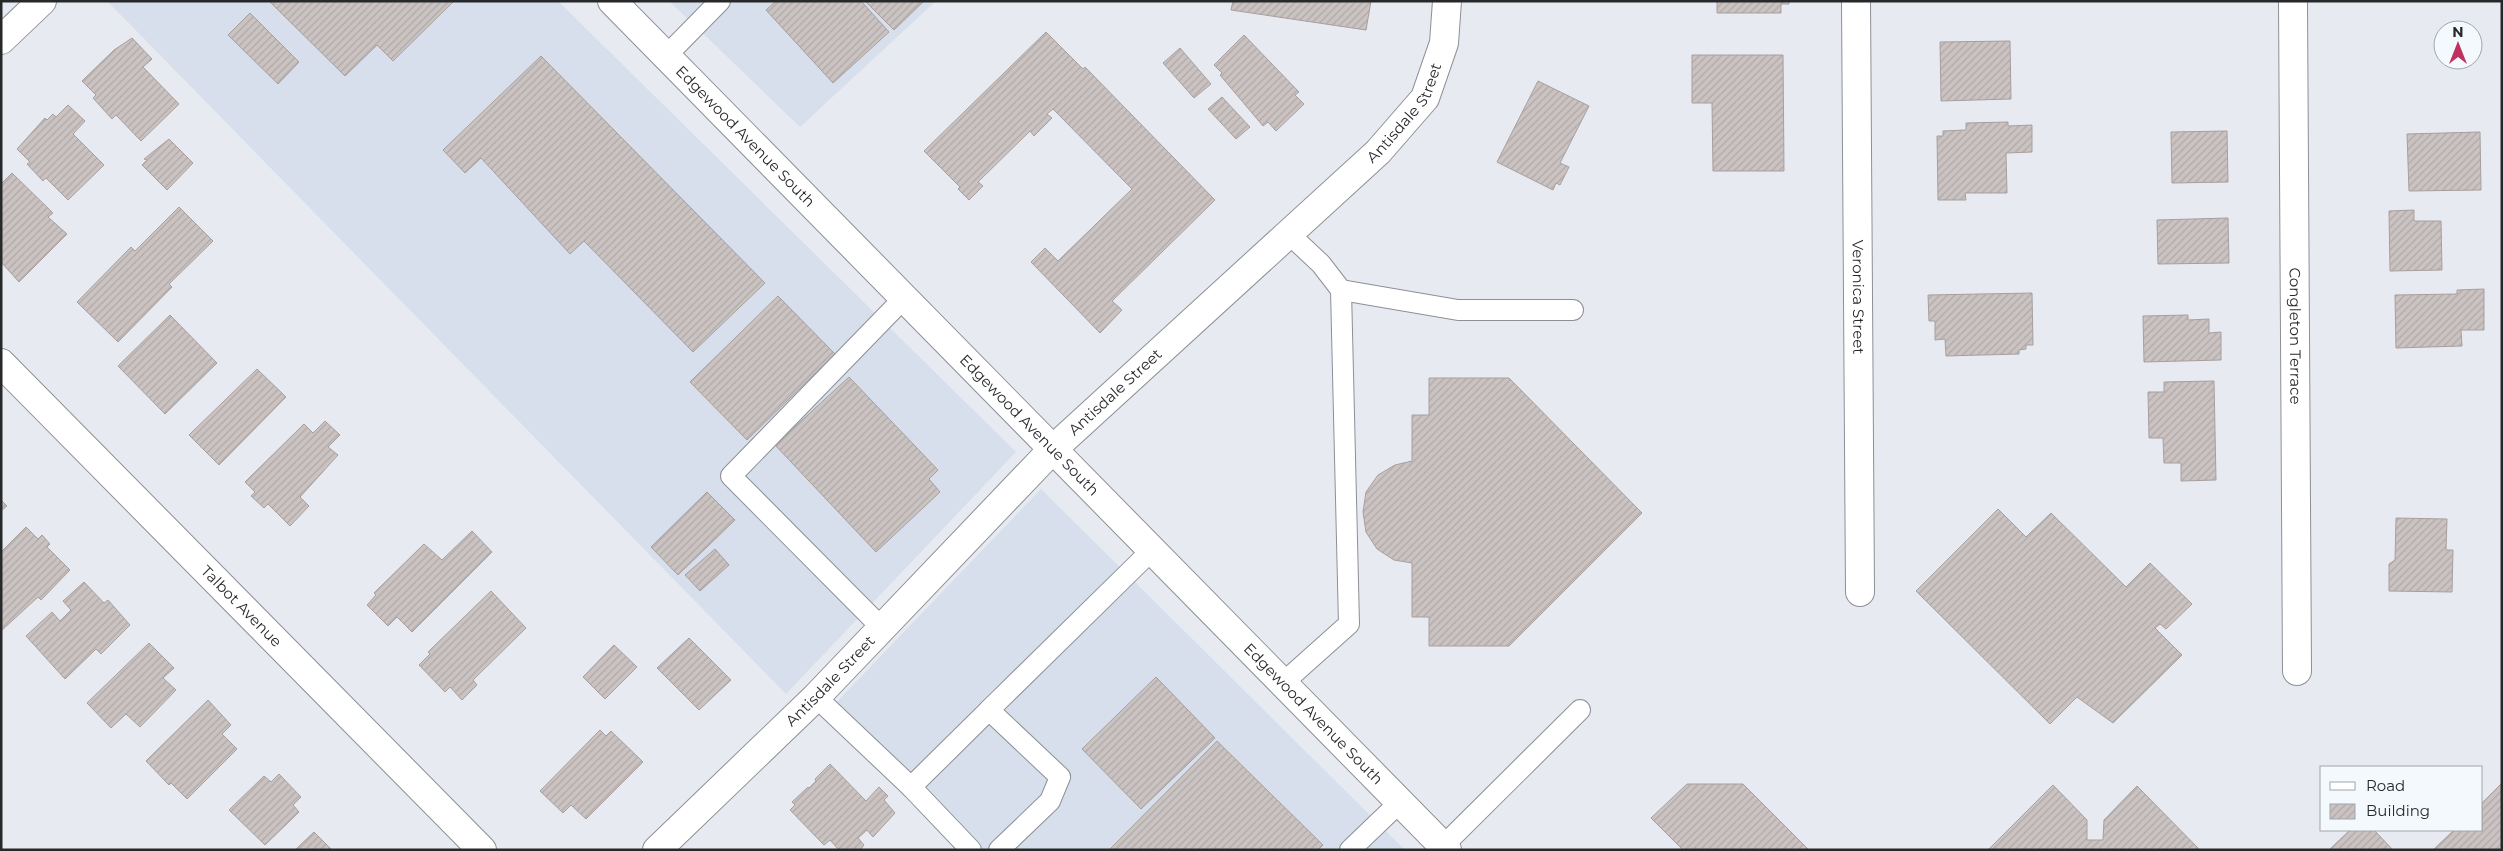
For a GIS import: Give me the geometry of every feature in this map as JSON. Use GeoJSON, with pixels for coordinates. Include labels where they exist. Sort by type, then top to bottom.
{"type":"FeatureCollection","features":[{"type":"Feature","properties":{"kind":"street"},"geometry":{"type":"LineString","coordinates":[[1,40],[42,1]]}},
{"type":"Feature","properties":{"kind":"street","name":"Edgewood Avenue South"},"geometry":{"type":"LineString","coordinates":[[612,1],[1445,848]]}},
{"type":"Feature","properties":{"kind":"street","name":"Antisdale Street"},"geometry":{"type":"LineString","coordinates":[[657,850],[816,697],[1052,450],[1378,152],[1425,98],[1444,43],[1447,1]]}},
{"type":"Feature","properties":{"kind":"street","name":"Veronica Street"},"geometry":{"type":"LineString","coordinates":[[1856,1],[1860,592]]}},
{"type":"Feature","properties":{"kind":"street","name":"Congleton Terrace"},"geometry":{"type":"LineString","coordinates":[[2293,1],[2297,671]]}},
{"type":"Feature","properties":{"kind":"street","name":"Talbot Avenue"},"geometry":{"type":"LineString","coordinates":[[1,363],[482,850]]}},
{"type":"Feature","properties":{"kind":"lane"},"geometry":{"type":"LineString","coordinates":[[666,56],[720,1]]}},
{"type":"Feature","properties":{"kind":"lane"},"geometry":{"type":"LineString","coordinates":[[1283,683],[1349,624],[1341,290],[1321,264],[1288,233]]}},
{"type":"Feature","properties":{"kind":"lane"},"geometry":{"type":"LineString","coordinates":[[1341,290],[1458,310],[1573,310]]}},
{"type":"Feature","properties":{"kind":"lane"},"geometry":{"type":"LineString","coordinates":[[882,628],[731,476],[904,298]]}},
{"type":"Feature","properties":{"kind":"lane"},"geometry":{"type":"LineString","coordinates":[[911,788],[1152,550]]}},
{"type":"Feature","properties":{"kind":"lane"},"geometry":{"type":"LineString","coordinates":[[816,697],[911,788],[971,850]]}},
{"type":"Feature","properties":{"kind":"lane"},"geometry":{"type":"LineString","coordinates":[[989,710],[1060,777],[1050,800],[999,850]]}},
{"type":"Feature","properties":{"kind":"lane"},"geometry":{"type":"LineString","coordinates":[[1445,848],[1580,710]]}},
{"type":"Feature","properties":{"kind":"lane"},"geometry":{"type":"LineString","coordinates":[[1350,850],[1400,802]]}},
{"type":"Feature","properties":{"kind":"shaded area"},"geometry":{"type":"Polygon","coordinates":[[[107,1],[558,1],[1016,452],[786,694],[107,1]]]}},
{"type":"Feature","properties":{"kind":"shaded area"},"geometry":{"type":"Polygon","coordinates":[[[669,1],[936,1],[800,127],[669,1]]]}},
{"type":"Feature","properties":{"kind":"shaded area"},"geometry":{"type":"Polygon","coordinates":[[[1041,489],[1405,850],[973,850],[829,710],[1041,489]]]}},
{"type":"Feature","properties":{"kind":"building"},"geometry":{"type":"Polygon","coordinates":[[[269,1],[454,1],[393,61],[377,45],[345,76],[269,1]]]}},
{"type":"Feature","properties":{"kind":"building"},"geometry":{"type":"Polygon","coordinates":[[[776,1],[861,1],[889,32],[833,83],[766,10],[776,1]]]}},
{"type":"Feature","properties":{"kind":"building"},"geometry":{"type":"Polygon","coordinates":[[[865,1],[924,1],[894,30],[865,1]]]}},
{"type":"Feature","properties":{"kind":"building"},"geometry":{"type":"Polygon","coordinates":[[[1233,1],[1371,1],[1366,30],[1231,10],[1233,1]]]}},
{"type":"Feature","properties":{"kind":"building"},"geometry":{"type":"Polygon","coordinates":[[[1717,1],[1789,1],[1789,4],[1781,4],[1781,13],[1717,13],[1717,1]]]}},
{"type":"Feature","properties":{"kind":"building"},"geometry":{"type":"Polygon","coordinates":[[[250,13],[299,62],[278,84],[228,35],[250,13]]]}},
{"type":"Feature","properties":{"kind":"building"},"geometry":{"type":"Polygon","coordinates":[[[1046,32],[1083,69],[1085,67],[1215,200],[1112,301],[1122,310],[1100,333],[1031,262],[1045,248],[1058,261],[1132,189],[1053,109],[1047,114],[1052,118],[1034,136],[1030,131],[978,182],[983,186],[969,200],[958,189],[960,187],[924,151],[1046,32]]]}},
{"type":"Feature","properties":{"kind":"building"},"geometry":{"type":"Polygon","coordinates":[[[1244,35],[1299,92],[1295,95],[1304,104],[1276,131],[1268,122],[1263,126],[1220,75],[1222,73],[1214,65],[1244,35]]]}},
{"type":"Feature","properties":{"kind":"building"},"geometry":{"type":"Polygon","coordinates":[[[132,38],[152,59],[143,67],[179,104],[141,141],[116,115],[112,119],[93,98],[96,95],[82,81],[114,50],[132,38]]]}},
{"type":"Feature","properties":{"kind":"building"},"geometry":{"type":"Polygon","coordinates":[[[2010,41],[2011,99],[1941,101],[1940,42],[2010,41]]]}},
{"type":"Feature","properties":{"kind":"building"},"geometry":{"type":"Polygon","coordinates":[[[1180,48],[1211,84],[1194,98],[1163,63],[1180,48]]]}},
{"type":"Feature","properties":{"kind":"building"},"geometry":{"type":"Polygon","coordinates":[[[1692,55],[1783,55],[1784,171],[1713,171],[1712,103],[1692,103],[1692,55]]]}},
{"type":"Feature","properties":{"kind":"building"},"geometry":{"type":"Polygon","coordinates":[[[541,56],[765,283],[693,352],[584,241],[570,254],[481,158],[465,173],[443,150],[541,56]]]}},
{"type":"Feature","properties":{"kind":"building"},"geometry":{"type":"Polygon","coordinates":[[[1538,81],[1589,106],[1560,163],[1569,167],[1560,185],[1556,183],[1553,190],[1497,162],[1538,81]]]}},
{"type":"Feature","properties":{"kind":"building"},"geometry":{"type":"Polygon","coordinates":[[[1222,97],[1250,127],[1236,139],[1208,109],[1222,97]]]}},
{"type":"Feature","properties":{"kind":"building"},"geometry":{"type":"Polygon","coordinates":[[[68,105],[85,121],[73,134],[104,165],[68,200],[46,178],[43,181],[27,164],[30,162],[17,149],[45,118],[47,120],[53,114],[56,117],[68,105]]]}},
{"type":"Feature","properties":{"kind":"building"},"geometry":{"type":"Polygon","coordinates":[[[2008,122],[2008,126],[2032,125],[2032,152],[2006,153],[2007,193],[1965,193],[1966,200],[1938,200],[1937,136],[1943,136],[1943,131],[1966,130],[1966,123],[2008,122]]]}},
{"type":"Feature","properties":{"kind":"building"},"geometry":{"type":"Polygon","coordinates":[[[2227,131],[2228,182],[2172,183],[2171,132],[2227,131]]]}},
{"type":"Feature","properties":{"kind":"building"},"geometry":{"type":"Polygon","coordinates":[[[2480,132],[2481,190],[2409,191],[2407,134],[2480,132]]]}},
{"type":"Feature","properties":{"kind":"building"},"geometry":{"type":"Polygon","coordinates":[[[169,139],[193,163],[167,190],[142,165],[147,160],[144,159],[169,139]]]}},
{"type":"Feature","properties":{"kind":"building"},"geometry":{"type":"Polygon","coordinates":[[[12,173],[53,213],[48,217],[67,234],[19,282],[1,262],[1,184],[12,173]]]}},
{"type":"Feature","properties":{"kind":"building"},"geometry":{"type":"Polygon","coordinates":[[[179,207],[213,241],[169,284],[172,287],[118,342],[77,302],[131,247],[135,251],[179,207]]]}},
{"type":"Feature","properties":{"kind":"building"},"geometry":{"type":"Polygon","coordinates":[[[2414,210],[2414,221],[2441,221],[2442,270],[2390,271],[2389,211],[2414,210]]]}},
{"type":"Feature","properties":{"kind":"building"},"geometry":{"type":"Polygon","coordinates":[[[2228,218],[2229,263],[2158,264],[2157,220],[2228,218]]]}},
{"type":"Feature","properties":{"kind":"building"},"geometry":{"type":"Polygon","coordinates":[[[2484,289],[2484,330],[2461,330],[2462,346],[2396,348],[2395,295],[2457,294],[2457,290],[2484,289]]]}},
{"type":"Feature","properties":{"kind":"building"},"geometry":{"type":"Polygon","coordinates":[[[2032,293],[2033,345],[2026,345],[2026,349],[2019,350],[2019,354],[1946,356],[1945,339],[1935,340],[1935,321],[1929,321],[1928,295],[2032,293]]]}},
{"type":"Feature","properties":{"kind":"building"},"geometry":{"type":"Polygon","coordinates":[[[778,296],[835,354],[747,440],[690,382],[778,296]]]}},
{"type":"Feature","properties":{"kind":"building"},"geometry":{"type":"Polygon","coordinates":[[[170,315],[217,363],[165,414],[118,366],[170,315]]]}},
{"type":"Feature","properties":{"kind":"building"},"geometry":{"type":"Polygon","coordinates":[[[2188,315],[2188,320],[2209,319],[2209,333],[2221,332],[2221,360],[2144,362],[2143,316],[2188,315]]]}},
{"type":"Feature","properties":{"kind":"building"},"geometry":{"type":"Polygon","coordinates":[[[257,369],[286,397],[219,465],[189,435],[257,369]]]}},
{"type":"Feature","properties":{"kind":"building"},"geometry":{"type":"Polygon","coordinates":[[[849,377],[938,470],[929,479],[940,492],[876,552],[775,445],[849,377]]]}},
{"type":"Feature","properties":{"kind":"building"},"geometry":{"type":"Polygon","coordinates":[[[1429,378],[1509,378],[1642,513],[1509,646],[1429,646],[1429,617],[1412,617],[1412,563],[1394,560],[1377,549],[1366,532],[1363,512],[1366,492],[1378,475],[1395,465],[1412,461],[1412,415],[1429,415],[1429,378]]]}},
{"type":"Feature","properties":{"kind":"building"},"geometry":{"type":"Polygon","coordinates":[[[2214,381],[2216,480],[2181,481],[2181,463],[2164,463],[2163,438],[2149,438],[2148,392],[2164,392],[2164,382],[2214,381]]]}},
{"type":"Feature","properties":{"kind":"building"},"geometry":{"type":"Polygon","coordinates":[[[325,421],[340,435],[328,447],[338,455],[300,497],[309,506],[290,526],[268,504],[264,508],[251,496],[255,492],[245,482],[304,424],[313,433],[325,421]]]}},
{"type":"Feature","properties":{"kind":"building"},"geometry":{"type":"Polygon","coordinates":[[[707,492],[735,520],[678,575],[651,547],[707,492]]]}},
{"type":"Feature","properties":{"kind":"building"},"geometry":{"type":"Polygon","coordinates":[[[1,500],[7,506],[1,511],[1,500]]]}},
{"type":"Feature","properties":{"kind":"building"},"geometry":{"type":"Polygon","coordinates":[[[1998,509],[2026,537],[2051,513],[2126,587],[2150,563],[2192,604],[2166,629],[2160,624],[2155,628],[2182,655],[2113,723],[2077,697],[2050,724],[1916,591],[1998,509]]]}},
{"type":"Feature","properties":{"kind":"building"},"geometry":{"type":"Polygon","coordinates":[[[2396,518],[2447,519],[2446,550],[2453,550],[2452,592],[2389,591],[2389,564],[2395,560],[2396,518]]]}},
{"type":"Feature","properties":{"kind":"building"},"geometry":{"type":"Polygon","coordinates":[[[26,527],[38,539],[42,535],[50,544],[47,547],[70,570],[41,600],[38,597],[1,631],[1,552],[26,527]]]}},
{"type":"Feature","properties":{"kind":"building"},"geometry":{"type":"Polygon","coordinates":[[[472,531],[492,552],[412,632],[397,617],[388,626],[367,605],[376,595],[374,593],[424,544],[442,560],[472,531]]]}},
{"type":"Feature","properties":{"kind":"building"},"geometry":{"type":"Polygon","coordinates":[[[715,549],[729,565],[700,591],[685,575],[715,549]]]}},
{"type":"Feature","properties":{"kind":"building"},"geometry":{"type":"Polygon","coordinates":[[[84,582],[104,603],[108,600],[130,625],[101,654],[96,649],[65,679],[26,636],[52,612],[60,621],[71,610],[63,601],[84,582]]]}},
{"type":"Feature","properties":{"kind":"building"},"geometry":{"type":"Polygon","coordinates":[[[491,591],[526,628],[473,680],[477,685],[462,700],[450,687],[445,692],[419,665],[430,654],[428,652],[491,591]]]}},
{"type":"Feature","properties":{"kind":"building"},"geometry":{"type":"Polygon","coordinates":[[[689,638],[731,680],[699,710],[657,668],[689,638]]]}},
{"type":"Feature","properties":{"kind":"building"},"geometry":{"type":"Polygon","coordinates":[[[149,643],[174,668],[163,678],[176,690],[140,727],[126,714],[111,728],[87,703],[149,643]]]}},
{"type":"Feature","properties":{"kind":"building"},"geometry":{"type":"Polygon","coordinates":[[[614,645],[637,667],[605,699],[583,677],[614,645]]]}},
{"type":"Feature","properties":{"kind":"building"},"geometry":{"type":"Polygon","coordinates":[[[1156,677],[1215,738],[1141,809],[1082,749],[1156,677]]]}},
{"type":"Feature","properties":{"kind":"building"},"geometry":{"type":"Polygon","coordinates":[[[208,700],[231,725],[222,734],[237,749],[187,799],[171,783],[169,785],[146,761],[208,700]]]}},
{"type":"Feature","properties":{"kind":"building"},"geometry":{"type":"Polygon","coordinates":[[[600,730],[606,736],[611,731],[643,762],[586,819],[571,805],[563,813],[540,791],[600,730]]]}},
{"type":"Feature","properties":{"kind":"building"},"geometry":{"type":"Polygon","coordinates":[[[1217,741],[1323,845],[1318,850],[1109,850],[1217,741]]]}},
{"type":"Feature","properties":{"kind":"building"},"geometry":{"type":"Polygon","coordinates":[[[830,764],[866,801],[879,787],[888,796],[884,800],[895,813],[873,837],[867,830],[858,838],[864,845],[860,850],[839,850],[830,840],[824,845],[790,810],[795,805],[792,802],[816,781],[815,779],[830,764]]]}},
{"type":"Feature","properties":{"kind":"building"},"geometry":{"type":"Polygon","coordinates":[[[279,774],[301,797],[293,805],[299,812],[265,845],[229,810],[264,776],[271,782],[279,774]]]}},
{"type":"Feature","properties":{"kind":"building"},"geometry":{"type":"Polygon","coordinates":[[[2502,783],[2502,850],[2433,850],[2453,831],[2483,831],[2483,802],[2502,783]]]}},
{"type":"Feature","properties":{"kind":"building"},"geometry":{"type":"Polygon","coordinates":[[[1687,784],[1743,784],[1809,850],[1683,850],[1651,818],[1687,784]]]}},
{"type":"Feature","properties":{"kind":"building"},"geometry":{"type":"Polygon","coordinates":[[[2053,785],[2087,820],[2087,840],[2103,840],[2104,820],[2137,786],[2200,850],[1988,850],[2053,785]]]}},
{"type":"Feature","properties":{"kind":"building"},"geometry":{"type":"Polygon","coordinates":[[[2349,831],[2375,831],[2393,850],[2329,850],[2349,831]]]}},
{"type":"Feature","properties":{"kind":"building"},"geometry":{"type":"Polygon","coordinates":[[[314,832],[332,850],[295,850],[314,832]]]}}]}
